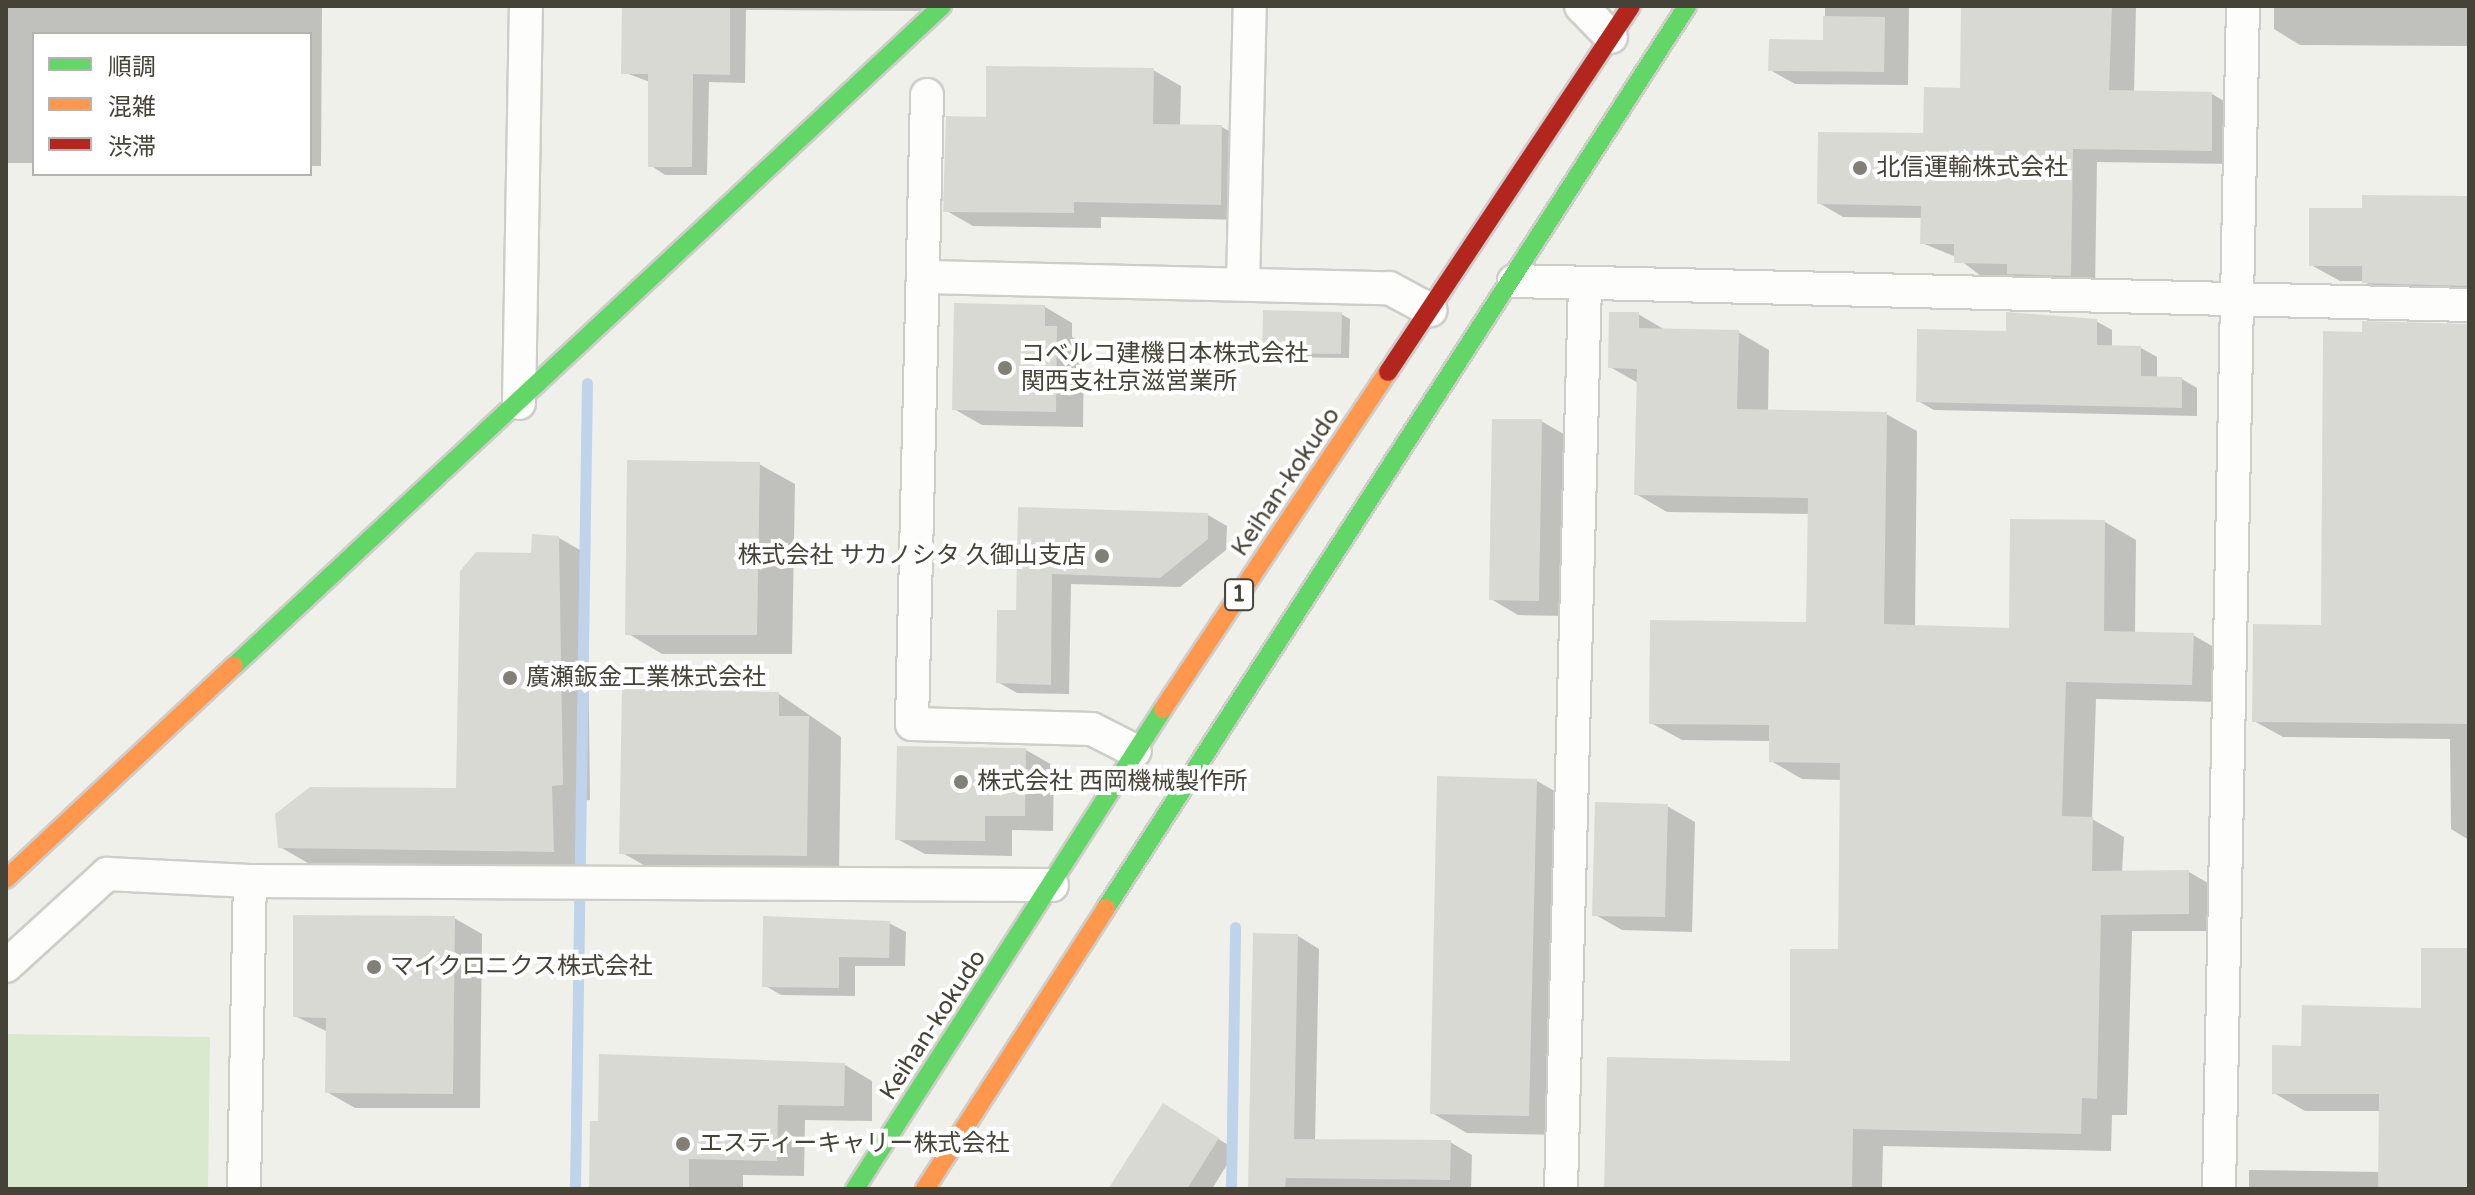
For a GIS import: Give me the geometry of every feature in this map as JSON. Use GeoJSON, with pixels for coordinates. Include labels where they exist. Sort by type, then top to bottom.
{"type":"FeatureCollection","features":[{"type":"Feature","properties":{"kind":"main road"},"geometry":{"type":"LineString","coordinates":[[6,879],[942,6]]}},
{"type":"Feature","properties":{"kind":"main road","name":"Keihan-kokudo"},"geometry":{"type":"LineString","coordinates":[[855,1189],[1135,751],[1631,6]]}},
{"type":"Feature","properties":{"kind":"main road"},"geometry":{"type":"LineString","coordinates":[[925,1189],[1514,281],[1687,6]]}},
{"type":"Feature","properties":{"kind":"street"},"geometry":{"type":"LineString","coordinates":[[519,403],[526,6]]}},
{"type":"Feature","properties":{"kind":"street"},"geometry":{"type":"LineString","coordinates":[[1243,283],[1250,6]]}},
{"type":"Feature","properties":{"kind":"street"},"geometry":{"type":"LineString","coordinates":[[1581,6],[1611,37]]}},
{"type":"Feature","properties":{"kind":"street"},"geometry":{"type":"LineString","coordinates":[[2219,1189],[2243,6]]}},
{"type":"Feature","properties":{"kind":"street"},"geometry":{"type":"LineString","coordinates":[[927,95],[912,724],[1092,729],[1135,751]]}},
{"type":"Feature","properties":{"kind":"street"},"geometry":{"type":"LineString","coordinates":[[923,277],[1389,288],[1430,310]]}},
{"type":"Feature","properties":{"kind":"street"},"geometry":{"type":"LineString","coordinates":[[1514,281],[2469,305]]}},
{"type":"Feature","properties":{"kind":"street"},"geometry":{"type":"LineString","coordinates":[[1561,1189],[1585,283]]}},
{"type":"Feature","properties":{"kind":"street"},"geometry":{"type":"LineString","coordinates":[[6,966],[107,874],[250,881],[1052,885]]}},
{"type":"Feature","properties":{"kind":"street"},"geometry":{"type":"LineString","coordinates":[[244,1189],[250,881]]}},
{"type":"Feature","properties":{"kind":"green space"},"geometry":{"type":"Polygon","coordinates":[[[6,1034],[210,1037],[208,1189],[6,1189],[6,1034]]]}},
{"type":"Feature","properties":{"kind":"building"},"geometry":{"type":"Polygon","coordinates":[[[622,6],[730,6],[730,75],[693,74],[692,167],[648,167],[648,74],[621,74],[622,6]]]}},
{"type":"Feature","properties":{"kind":"building"},"geometry":{"type":"Polygon","coordinates":[[[1961,6],[2112,6],[2109,90],[2212,92],[2212,151],[2073,149],[2071,276],[2007,274],[2007,264],[1954,263],[1954,244],[1920,244],[1921,206],[1817,204],[1818,132],[1923,133],[1924,87],[1960,88],[1961,6]]]}},
{"type":"Feature","properties":{"kind":"building"},"geometry":{"type":"Polygon","coordinates":[[[1823,16],[1885,17],[1884,72],[1768,71],[1769,39],[1823,40],[1823,16]]]}},
{"type":"Feature","properties":{"kind":"building"},"geometry":{"type":"Polygon","coordinates":[[[986,66],[1154,68],[1153,124],[1222,125],[1221,205],[1074,202],[1074,213],[943,212],[946,116],[986,117],[986,66]]]}},
{"type":"Feature","properties":{"kind":"building"},"geometry":{"type":"Polygon","coordinates":[[[2362,195],[2469,196],[2469,286],[2362,283],[2362,266],[2309,266],[2309,208],[2362,208],[2362,195]]]}},
{"type":"Feature","properties":{"kind":"building","name":"コベルコ建機日本株式会社 関西支社京滋営業所"},"geometry":{"type":"Polygon","coordinates":[[[954,303],[1045,305],[1045,326],[1057,326],[1056,412],[952,410],[954,303]]]}},
{"type":"Feature","properties":{"kind":"building"},"geometry":{"type":"Polygon","coordinates":[[[1263,310],[1342,312],[1341,354],[1262,353],[1263,310]]]}},
{"type":"Feature","properties":{"kind":"building"},"geometry":{"type":"Polygon","coordinates":[[[1609,312],[1639,312],[1639,328],[1739,330],[1737,409],[1887,412],[1884,624],[2009,628],[2010,519],[2105,520],[2104,631],[2194,633],[2192,685],[2066,682],[2062,816],[2093,817],[2092,871],[2189,870],[2189,914],[2101,915],[2097,1099],[2082,1098],[2081,1134],[1853,1129],[1852,1189],[1604,1189],[1607,1057],[1790,1061],[1790,949],[1838,949],[1840,763],[1769,762],[1769,725],[1649,724],[1650,620],[1806,622],[1808,498],[1634,495],[1637,369],[1608,368],[1609,312]]]}},
{"type":"Feature","properties":{"kind":"building"},"geometry":{"type":"Polygon","coordinates":[[[2006,312],[2097,319],[2097,345],[2141,346],[2141,376],[2182,377],[2182,408],[1916,402],[1917,329],[2006,331],[2006,312]]]}},
{"type":"Feature","properties":{"kind":"building"},"geometry":{"type":"Polygon","coordinates":[[[2362,321],[2469,324],[2469,724],[2252,722],[2253,624],[2321,625],[2323,331],[2362,332],[2362,321]]]}},
{"type":"Feature","properties":{"kind":"building"},"geometry":{"type":"Polygon","coordinates":[[[1492,419],[1542,419],[1539,601],[1489,600],[1492,419]]]}},
{"type":"Feature","properties":{"kind":"building"},"geometry":{"type":"Polygon","coordinates":[[[627,460],[760,462],[757,635],[625,635],[627,460]]]}},
{"type":"Feature","properties":{"kind":"building","name":"株式会社 サカノシタ 久御山支店"},"geometry":{"type":"Polygon","coordinates":[[[1018,507],[1208,513],[1208,539],[1160,578],[1052,574],[1051,685],[996,683],[997,610],[1016,610],[1018,507]]]}},
{"type":"Feature","properties":{"kind":"building","name":"廣瀬鈑金工業株式会社"},"geometry":{"type":"Polygon","coordinates":[[[532,534],[559,536],[563,785],[552,786],[554,852],[278,848],[275,814],[310,787],[456,788],[460,571],[476,552],[531,553],[532,534]]]}},
{"type":"Feature","properties":{"kind":"building"},"geometry":{"type":"Polygon","coordinates":[[[622,689],[779,692],[779,716],[809,716],[807,856],[619,854],[622,689]]]}},
{"type":"Feature","properties":{"kind":"building","name":"株式会社 西岡機械製作所"},"geometry":{"type":"Polygon","coordinates":[[[897,746],[1026,748],[1025,816],[985,816],[985,841],[895,840],[897,746]]]}},
{"type":"Feature","properties":{"kind":"building"},"geometry":{"type":"Polygon","coordinates":[[[1437,776],[1537,779],[1529,1116],[1430,1114],[1437,776]]]}},
{"type":"Feature","properties":{"kind":"building"},"geometry":{"type":"Polygon","coordinates":[[[1595,802],[1668,804],[1665,917],[1592,916],[1595,802]]]}},
{"type":"Feature","properties":{"kind":"building","name":"マイクロニクス株式会社"},"geometry":{"type":"Polygon","coordinates":[[[293,915],[455,916],[453,1094],[325,1093],[326,1018],[293,1017],[293,915]]]}},
{"type":"Feature","properties":{"kind":"building"},"geometry":{"type":"Polygon","coordinates":[[[763,916],[890,921],[889,958],[839,957],[839,988],[762,987],[763,916]]]}},
{"type":"Feature","properties":{"kind":"building"},"geometry":{"type":"Polygon","coordinates":[[[1253,933],[1298,934],[1294,1139],[1451,1140],[1450,1180],[1286,1178],[1285,1189],[1248,1189],[1253,933]]]}},
{"type":"Feature","properties":{"kind":"building"},"geometry":{"type":"Polygon","coordinates":[[[2421,948],[2469,948],[2469,1189],[2378,1189],[2379,1094],[2272,1094],[2272,1045],[2301,1046],[2302,1005],[2421,1008],[2421,948]]]}},
{"type":"Feature","properties":{"kind":"building"},"geometry":{"type":"Polygon","coordinates":[[[599,1054],[845,1063],[844,1106],[778,1105],[777,1161],[689,1159],[689,1189],[589,1189],[590,1121],[598,1121],[599,1054]]]}},
{"type":"Feature","properties":{"kind":"building"},"geometry":{"type":"Polygon","coordinates":[[[1163,1103],[1219,1138],[1187,1189],[1108,1189],[1163,1103]]]}},
{"type":"Feature","properties":{"kind":"waterway"},"geometry":{"type":"LineString","coordinates":[[575,1189],[587,383]]}},
{"type":"Feature","properties":{"kind":"waterway"},"geometry":{"type":"LineString","coordinates":[[1231,1189],[1235,927]]}},
{"type":"Feature","properties":{"kind":"traffic: fast"},"geometry":{"type":"LineString","coordinates":[[234,666],[942,6]]}},
{"type":"Feature","properties":{"kind":"traffic: fast"},"geometry":{"type":"LineString","coordinates":[[1106,908],[1687,6]]}},
{"type":"Feature","properties":{"kind":"traffic: fast"},"geometry":{"type":"LineString","coordinates":[[855,1189],[1163,709]]}},
{"type":"Feature","properties":{"kind":"traffic: slow"},"geometry":{"type":"LineString","coordinates":[[1163,709],[1388,372]]}},
{"type":"Feature","properties":{"kind":"traffic: slow"},"geometry":{"type":"LineString","coordinates":[[6,879],[234,666]]}},
{"type":"Feature","properties":{"kind":"traffic: slow"},"geometry":{"type":"LineString","coordinates":[[925,1189],[1106,908]]}},
{"type":"Feature","properties":{"kind":"traffic: jam"},"geometry":{"type":"LineString","coordinates":[[1388,372],[1631,6]]}},
{"type":"Feature","properties":{"kind":"place","name":"北信運輸株式会社"},"geometry":{"type":"Point","coordinates":[1860,168]}},
{"type":"Feature","properties":{"kind":"place","name":"コベルコ建機日本株式会社 関西支社京滋営業所"},"geometry":{"type":"Point","coordinates":[1005,368]}},
{"type":"Feature","properties":{"kind":"place","name":"株式会社 サカノシタ 久御山支店"},"geometry":{"type":"Point","coordinates":[1102,556]}},
{"type":"Feature","properties":{"kind":"place","name":"廣瀬鈑金工業株式会社"},"geometry":{"type":"Point","coordinates":[510,678]}},
{"type":"Feature","properties":{"kind":"place","name":"株式会社 西岡機械製作所"},"geometry":{"type":"Point","coordinates":[961,782]}},
{"type":"Feature","properties":{"kind":"place","name":"マイクロニクス株式会社"},"geometry":{"type":"Point","coordinates":[374,967]}},
{"type":"Feature","properties":{"kind":"place","name":"エスティーキャリー株式会社"},"geometry":{"type":"Point","coordinates":[683,1144]}}]}
